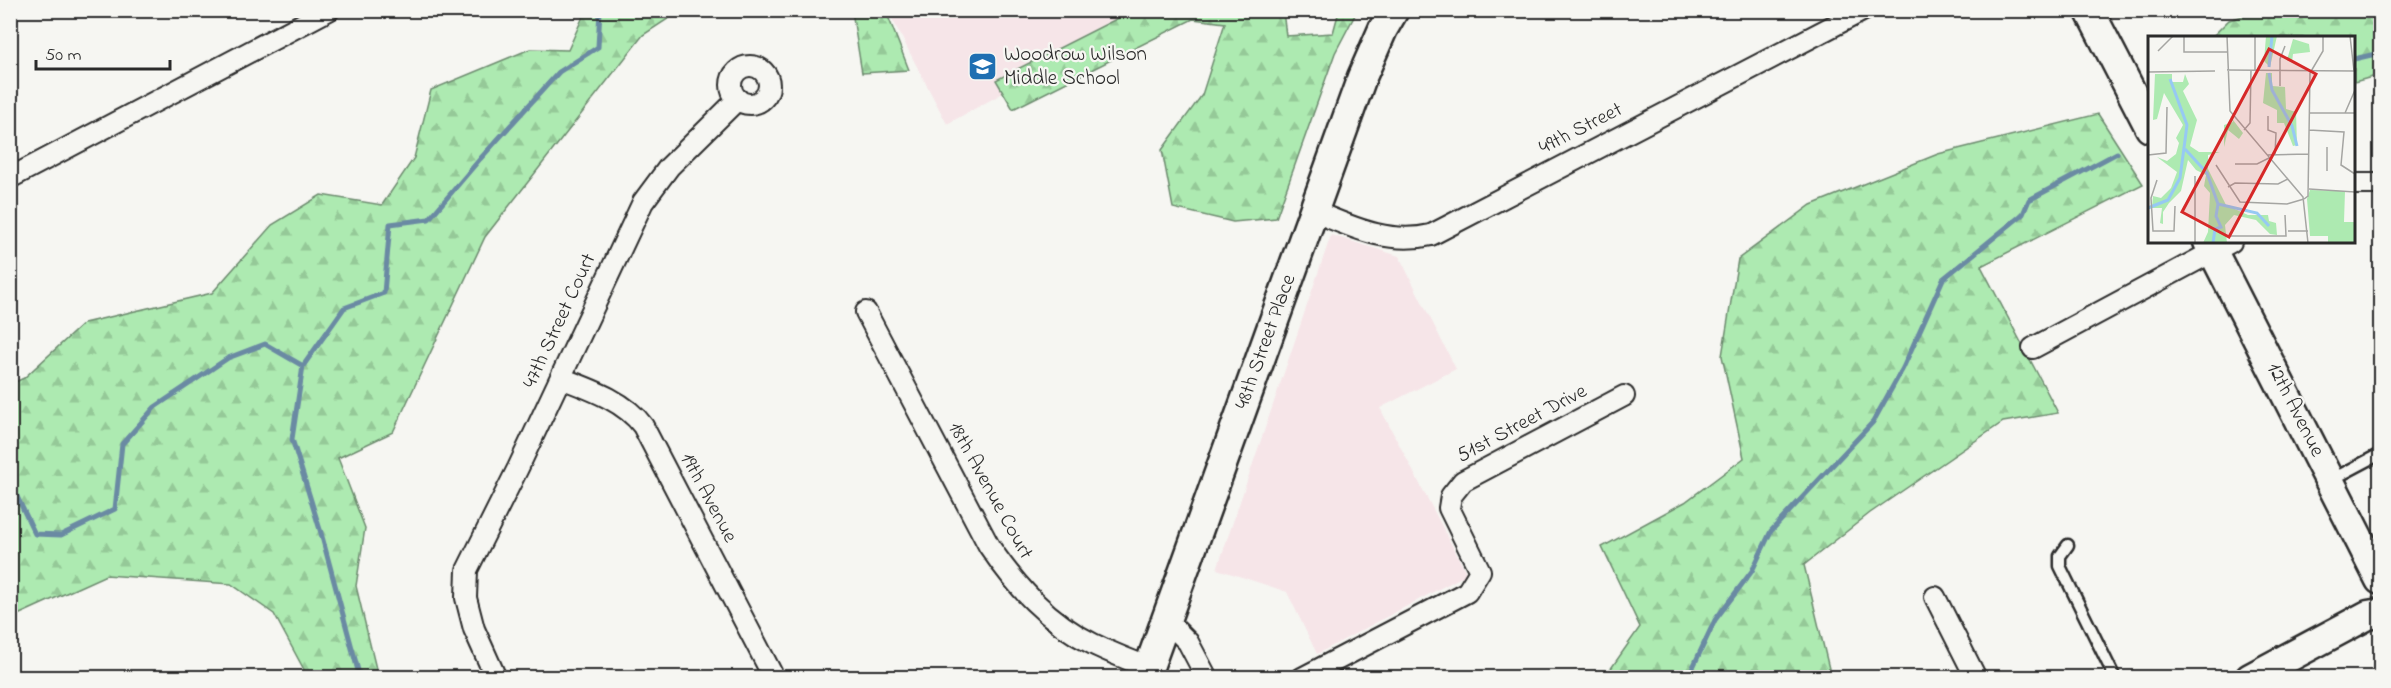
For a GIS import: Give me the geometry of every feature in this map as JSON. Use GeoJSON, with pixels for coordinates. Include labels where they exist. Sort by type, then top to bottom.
{"type":"FeatureCollection","features":[{"type":"Feature","properties":{"kind":"street"},"geometry":{"type":"LineString","coordinates":[[10,178],[329,10]]}},
{"type":"Feature","properties":{"kind":"street","name":"48th Street Place"},"geometry":{"type":"LineString","coordinates":[[1147,673],[1362,77],[1394,10]]}},
{"type":"Feature","properties":{"kind":"street","name":"49th Street"},"geometry":{"type":"LineString","coordinates":[[1313,211],[1382,237],[1414,239],[1431,235],[1864,10]]}},
{"type":"Feature","properties":{"kind":"street"},"geometry":{"type":"LineString","coordinates":[[2088,10],[2148,124]]}},
{"type":"Feature","properties":{"kind":"street","name":"47th Street Court"},"geometry":{"type":"LineString","coordinates":[[496,678],[474,629],[466,589],[467,570],[561,378],[643,202],[669,167],[738,99]]}},
{"type":"Feature","properties":{"kind":"street"},"geometry":{"type":"LineString","coordinates":[[2355,184],[2380,184]]}},
{"type":"Feature","properties":{"kind":"street"},"geometry":{"type":"LineString","coordinates":[[2033,348],[2217,245]]}},
{"type":"Feature","properties":{"kind":"street","name":"12th Avenue"},"geometry":{"type":"LineString","coordinates":[[2217,245],[2380,580]]}},
{"type":"Feature","properties":{"kind":"street","name":"18th Avenue Court"},"geometry":{"type":"LineString","coordinates":[[866,312],[989,546],[1003,567],[1032,601],[1049,616],[1091,643],[1147,673]]}},
{"type":"Feature","properties":{"kind":"street","name":"19th Avenue"},"geometry":{"type":"LineString","coordinates":[[561,378],[624,406],[635,414],[774,678]]}},
{"type":"Feature","properties":{"kind":"street","name":"51st Street Drive"},"geometry":{"type":"LineString","coordinates":[[1302,678],[1467,592],[1480,571],[1449,508],[1451,496],[1464,481],[1624,396]]}},
{"type":"Feature","properties":{"kind":"street"},"geometry":{"type":"LineString","coordinates":[[1935,597],[1976,678]]}},
{"type":"Feature","properties":{"kind":"street"},"geometry":{"type":"LineString","coordinates":[[2250,678],[2368,615],[2380,613]]}},
{"type":"Feature","properties":{"kind":"street"},"geometry":{"type":"LineString","coordinates":[[1166,620],[1188,642],[1207,678]]}},
{"type":"Feature","properties":{"kind":"lane"},"geometry":{"type":"LineString","coordinates":[[2330,480],[2380,454]]}},
{"type":"Feature","properties":{"kind":"lane"},"geometry":{"type":"LineString","coordinates":[[2068,545],[2060,556],[2060,566],[2115,678]]}},
{"type":"Feature","properties":{"kind":"shaded area","name":"Woodrow Wilson Middle School"},"geometry":{"type":"Polygon","coordinates":[[[888,11],[1152,11],[947,124],[888,11]]]}},
{"type":"Feature","properties":{"kind":"shaded area"},"geometry":{"type":"Polygon","coordinates":[[[1331,235],[1399,256],[1456,369],[1380,408],[1467,574],[1317,654],[1287,592],[1217,569],[1331,235]]]}},
{"type":"Feature","properties":{"kind":"green space"},"geometry":{"type":"Polygon","coordinates":[[[586,10],[680,11],[643,35],[485,237],[393,432],[338,458],[365,528],[356,586],[378,677],[308,677],[274,614],[231,584],[106,575],[11,618],[11,384],[24,378],[84,323],[212,293],[272,225],[321,195],[382,205],[414,158],[431,90],[530,49],[568,50],[586,10]]]}},
{"type":"Feature","properties":{"kind":"green space"},"geometry":{"type":"Polygon","coordinates":[[[1134,10],[1283,11],[1286,36],[1333,33],[1339,11],[1357,11],[1335,53],[1276,218],[1233,222],[1173,208],[1162,150],[1202,95],[1225,23],[1193,19],[1013,109],[996,80],[1134,10]]]}},
{"type":"Feature","properties":{"kind":"green space"},"geometry":{"type":"Polygon","coordinates":[[[852,11],[886,11],[909,70],[862,73],[852,11]]]}},
{"type":"Feature","properties":{"kind":"green space"},"geometry":{"type":"Polygon","coordinates":[[[2262,11],[2380,11],[2380,75],[2355,82],[2355,36],[2213,36],[2229,20],[2262,11]]]}},
{"type":"Feature","properties":{"kind":"green space"},"geometry":{"type":"Polygon","coordinates":[[[2098,114],[2143,184],[1981,266],[2058,413],[2003,422],[1870,513],[1804,565],[1831,677],[1605,677],[1640,627],[1602,547],[1685,502],[1744,458],[1722,356],[1738,259],[1811,205],[1938,154],[2098,114]]]}},
{"type":"Feature","properties":{"kind":"waterway"},"geometry":{"type":"LineString","coordinates":[[360,678],[321,533],[292,439],[303,366],[344,308],[384,293],[390,224],[429,219],[559,72],[598,47],[600,10]]}},
{"type":"Feature","properties":{"kind":"waterway"},"geometry":{"type":"LineString","coordinates":[[2355,59],[2380,53]]}},
{"type":"Feature","properties":{"kind":"waterway"},"geometry":{"type":"LineString","coordinates":[[1688,678],[1715,620],[1752,571],[1771,531],[1873,422],[1903,368],[1943,279],[2023,214],[2029,200],[2117,153]]}},
{"type":"Feature","properties":{"kind":"waterway"},"geometry":{"type":"LineString","coordinates":[[10,482],[35,534],[61,535],[115,509],[122,444],[155,407],[228,358],[265,344],[303,366]]}},
{"type":"Feature","properties":{"kind":"place","name":"Woodrow Wilson Middle School"},"geometry":{"type":"Point","coordinates":[983,67]}}]}
